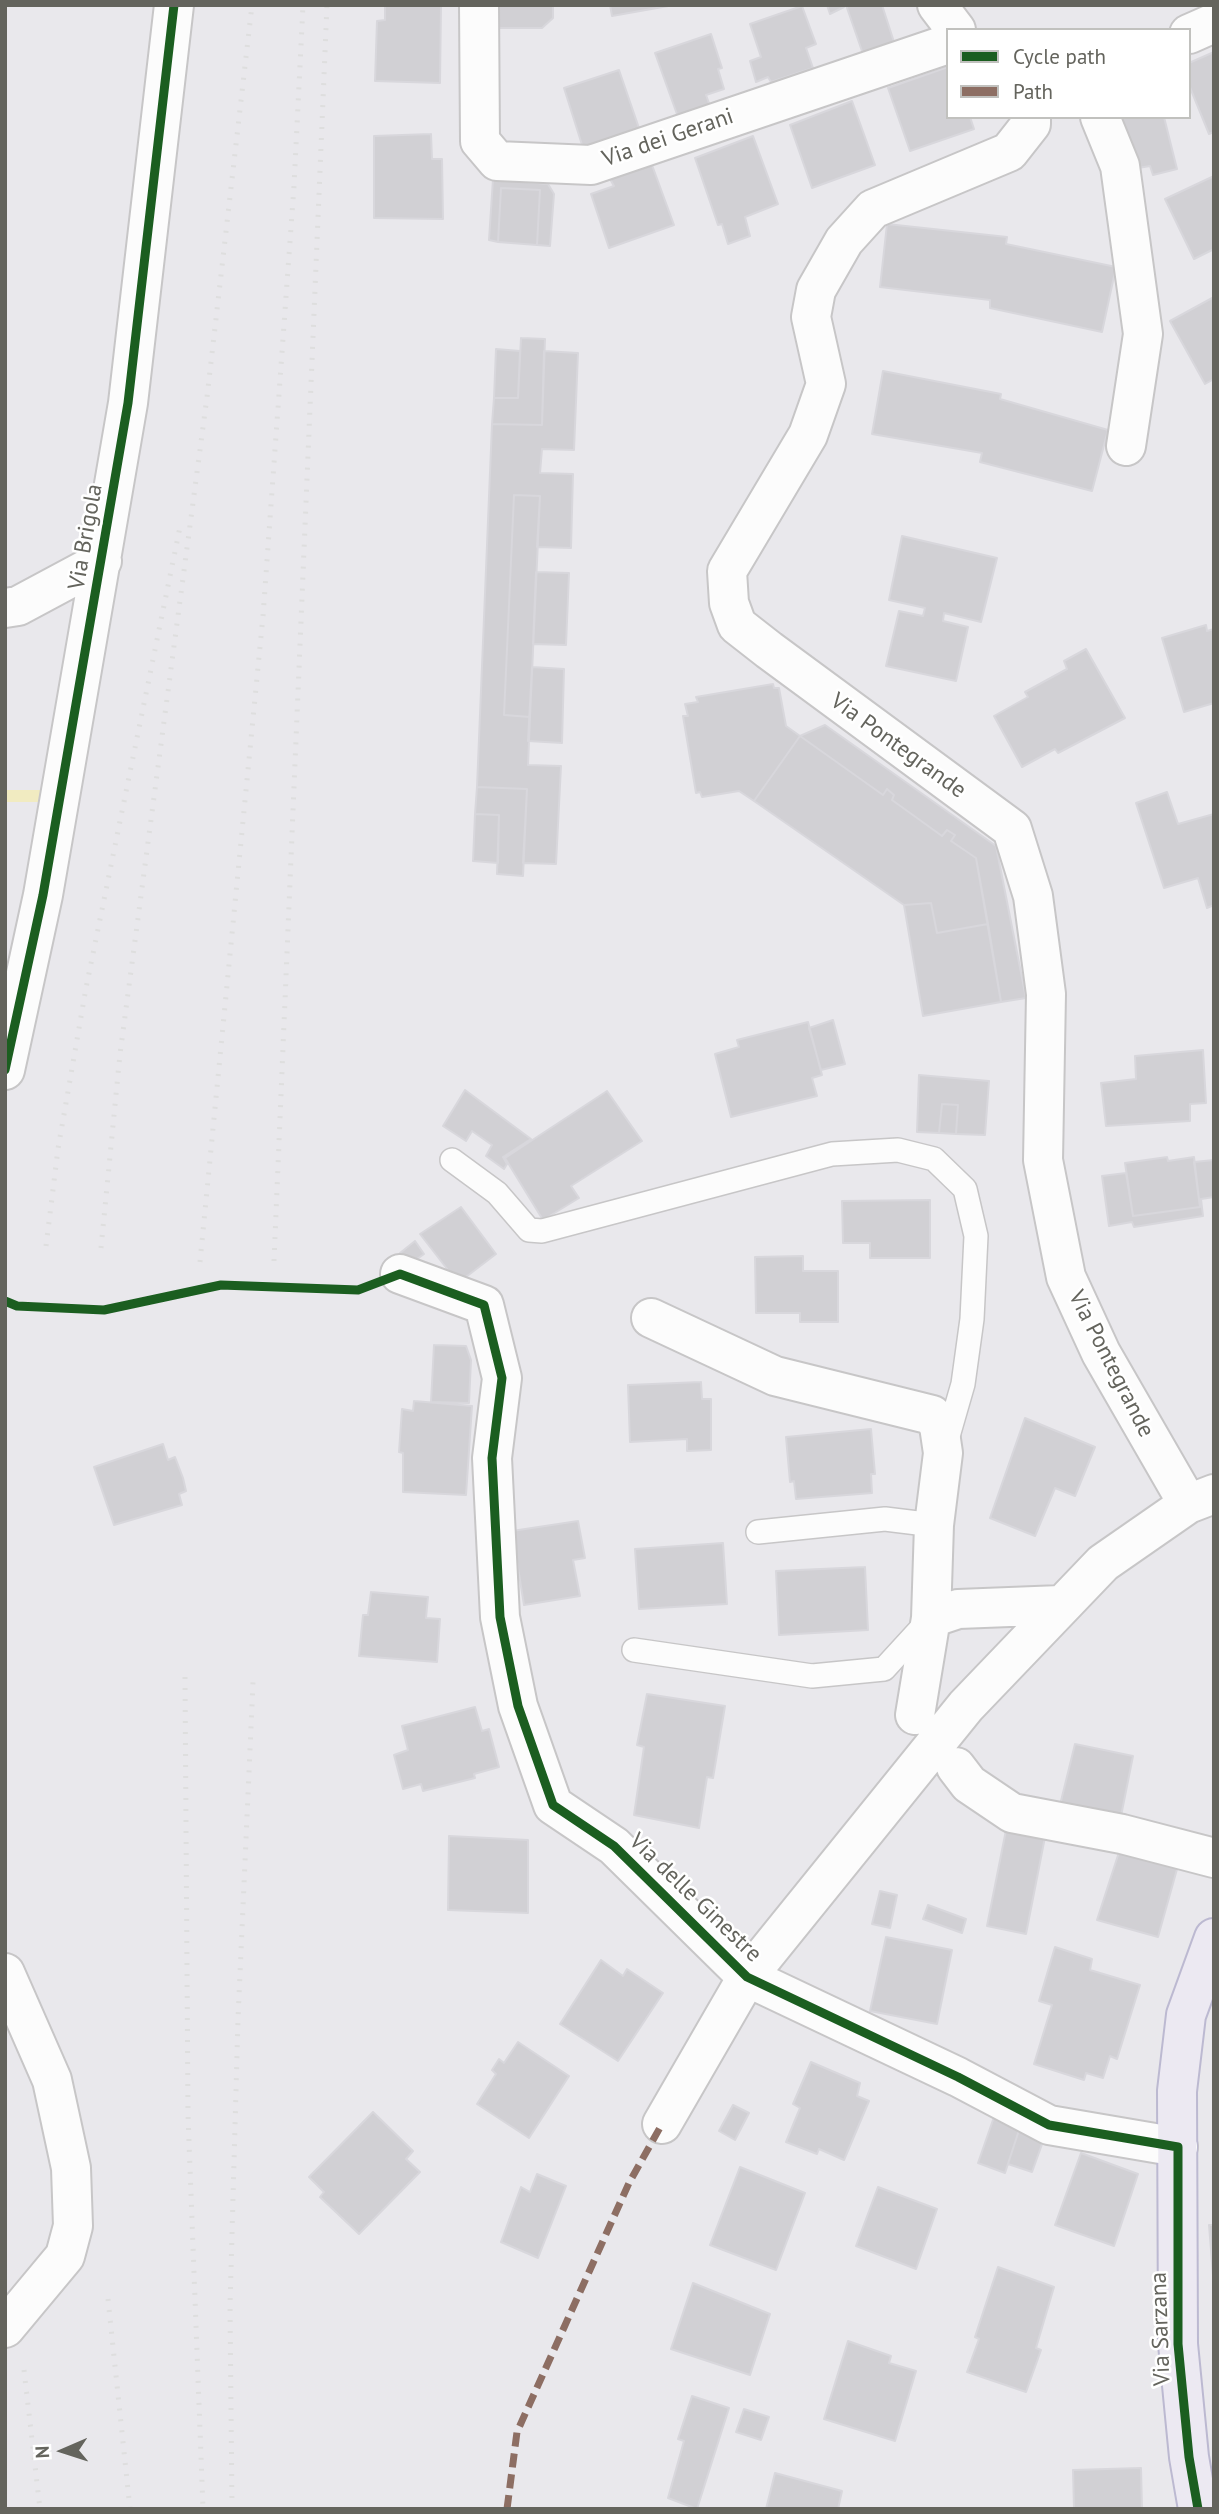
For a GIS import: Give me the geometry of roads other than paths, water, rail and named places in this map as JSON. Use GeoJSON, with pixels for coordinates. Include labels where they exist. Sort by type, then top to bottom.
{"type":"FeatureCollection","features":[{"type":"Feature","properties":{"kind":"main road","name":"Via Sarzana"},"geometry":{"type":"LineString","coordinates":[[1198,2509],[1189,2457],[1178,2344],[1177,2091],[1185,2015],[1214,1938]]}},
{"type":"Feature","properties":{"kind":"street","name":"Via Brigola"},"geometry":{"type":"LineString","coordinates":[[5,1070],[43,895],[128,403],[174,5]]}},
{"type":"Feature","properties":{"kind":"street","name":"Via dei Gerani"},"geometry":{"type":"LineString","coordinates":[[479,5],[480,141],[497,161],[590,165],[946,45]]}},
{"type":"Feature","properties":{"kind":"street"},"geometry":{"type":"LineString","coordinates":[[937,5],[954,28]]}},
{"type":"Feature","properties":{"kind":"street"},"geometry":{"type":"LineString","coordinates":[[1191,33],[1214,23]]}},
{"type":"Feature","properties":{"kind":"street","name":"Via Pontegrande"},"geometry":{"type":"LineString","coordinates":[[1031,119],[1031,124],[1009,152],[873,209],[844,241],[816,290],[811,317],[826,384],[808,435],[727,571],[729,603],[737,625],[1012,829],[1033,896],[1046,994],[1043,1160],[1066,1277],[1101,1353],[1201,1499]]}},
{"type":"Feature","properties":{"kind":"street"},"geometry":{"type":"LineString","coordinates":[[1101,119],[1120,166],[1143,334],[1126,446]]}},
{"type":"Feature","properties":{"kind":"street"},"geometry":{"type":"LineString","coordinates":[[5,608],[18,606],[102,561]]}},
{"type":"Feature","properties":{"kind":"street","name":"Via delle Ginestre"},"geometry":{"type":"LineString","coordinates":[[400,1274],[484,1305],[502,1378],[492,1458],[500,1617],[518,1706],[553,1805],[614,1846],[747,1978],[958,2077],[1049,2125],[1178,2147]]}},
{"type":"Feature","properties":{"kind":"street"},"geometry":{"type":"LineString","coordinates":[[651,1318],[775,1377],[932,1415],[939,1426],[943,1453],[934,1525],[930,1618],[915,1715]]}},
{"type":"Feature","properties":{"kind":"street"},"geometry":{"type":"LineString","coordinates":[[662,2124],[747,1978],[924,1756],[1061,1605],[1103,1563],[1201,1499]]}},
{"type":"Feature","properties":{"kind":"street"},"geometry":{"type":"LineString","coordinates":[[930,1618],[958,1609],[1061,1605]]}},
{"type":"Feature","properties":{"kind":"street"},"geometry":{"type":"LineString","coordinates":[[956,1767],[969,1784],[1012,1813],[1122,1834],[1214,1858]]}},
{"type":"Feature","properties":{"kind":"street"},"geometry":{"type":"LineString","coordinates":[[5,1973],[52,2080],[71,2168],[73,2226],[65,2256],[5,2328]]}},
{"type":"Feature","properties":{"kind":"lane"},"geometry":{"type":"LineString","coordinates":[[452,1160],[497,1193],[529,1230],[542,1231],[832,1154],[898,1150],[934,1159],[965,1189],[976,1236],[972,1319],[963,1384],[943,1453]]}},
{"type":"Feature","properties":{"kind":"lane"},"geometry":{"type":"LineString","coordinates":[[758,1532],[885,1520],[934,1525]]}},
{"type":"Feature","properties":{"kind":"lane"},"geometry":{"type":"LineString","coordinates":[[634,1650],[812,1676],[884,1669],[930,1618]]}},
{"type":"Feature","properties":{"kind":"waterway"},"geometry":{"type":"LineString","coordinates":[[5,796],[51,796]]}},
{"type":"Feature","properties":{"kind":"railway"},"geometry":{"type":"LineString","coordinates":[[101,1248],[120,1054],[207,397],[252,5]]}},
{"type":"Feature","properties":{"kind":"railway"},"geometry":{"type":"LineString","coordinates":[[200,1262],[263,616],[294,186],[303,5]]}},
{"type":"Feature","properties":{"kind":"railway"},"geometry":{"type":"LineString","coordinates":[[274,1261],[327,5]]}},
{"type":"Feature","properties":{"kind":"railway"},"geometry":{"type":"LineString","coordinates":[[46,1246],[58,1149],[86,988],[180,527]]}},
{"type":"Feature","properties":{"kind":"railway"},"geometry":{"type":"LineString","coordinates":[[185,1677],[188,2115],[203,2509]]}},
{"type":"Feature","properties":{"kind":"railway"},"geometry":{"type":"LineString","coordinates":[[232,2509],[230,2306],[238,2019],[253,1682]]}},
{"type":"Feature","properties":{"kind":"railway"},"geometry":{"type":"LineString","coordinates":[[108,2299],[130,2509]]}},
{"type":"Feature","properties":{"kind":"railway"},"geometry":{"type":"LineString","coordinates":[[24,2370],[40,2509]]}}]}
